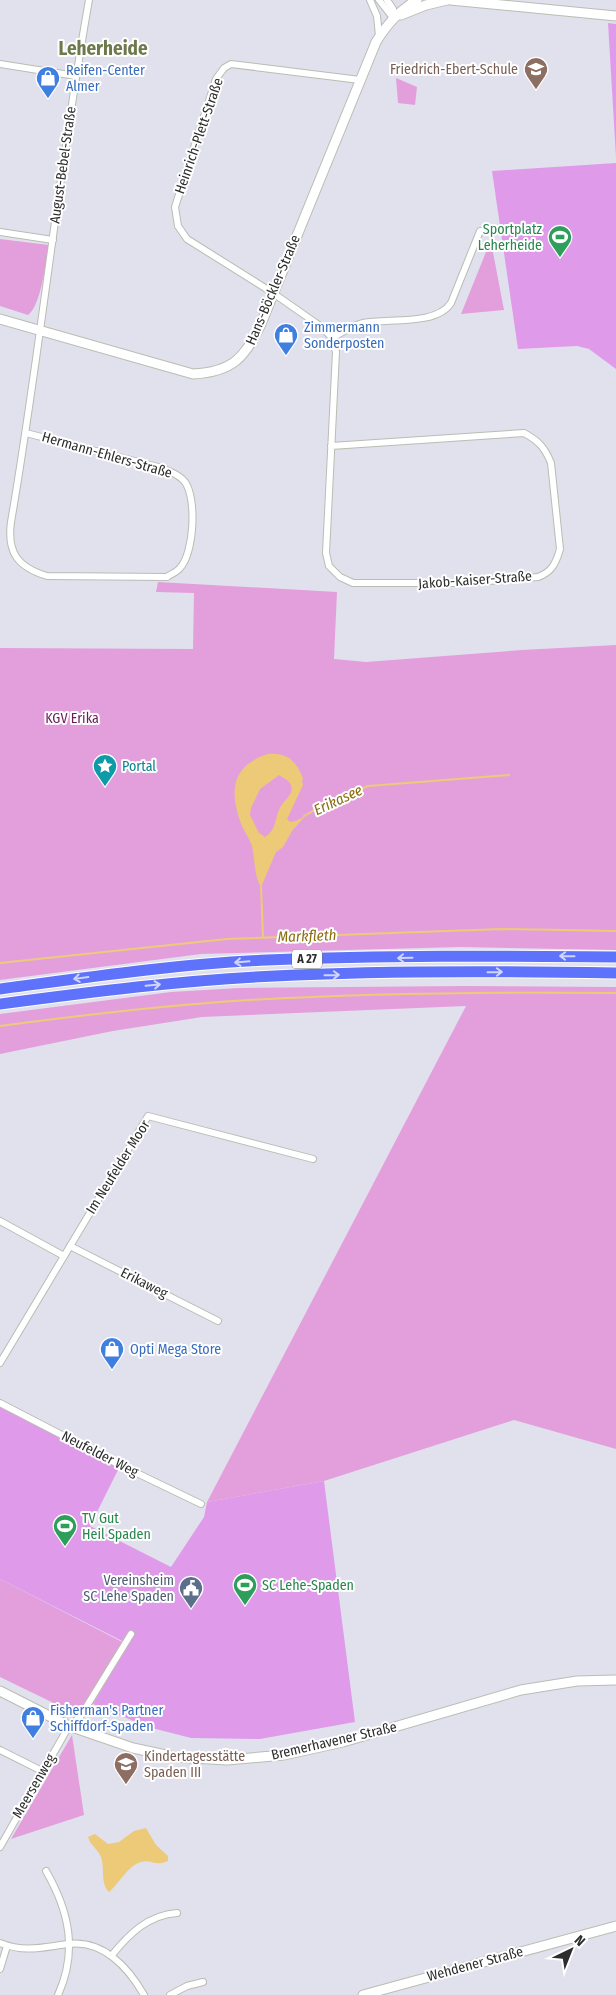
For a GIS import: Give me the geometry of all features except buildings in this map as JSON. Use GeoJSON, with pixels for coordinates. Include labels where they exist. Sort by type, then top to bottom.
{"type":"FeatureCollection","features":[{"type":"Feature","properties":{"kind":"highway","name":"A 27"},"geometry":{"type":"LineString","coordinates":[[0,989],[112,973],[267,960],[512,956],[616,957]]}},
{"type":"Feature","properties":{"kind":"highway","name":"A 27"},"geometry":{"type":"LineString","coordinates":[[0,1004],[116,988],[275,976],[513,971],[616,973]]}},
{"type":"Feature","properties":{"kind":"street","name":"August-Bebel-Straße"},"geometry":{"type":"LineString","coordinates":[[41,331],[88,0]]}},
{"type":"Feature","properties":{"kind":"street"},"geometry":{"type":"LineString","coordinates":[[370,0],[377,16],[379,36]]}},
{"type":"Feature","properties":{"kind":"street"},"geometry":{"type":"LineString","coordinates":[[379,0],[394,19]]}},
{"type":"Feature","properties":{"kind":"street"},"geometry":{"type":"LineString","coordinates":[[387,0],[393,10],[394,19]]}},
{"type":"Feature","properties":{"kind":"street","name":"Hans-Böckler-Straße"},"geometry":{"type":"LineString","coordinates":[[0,319],[192,374],[208,373],[223,368],[243,355],[258,330],[379,36],[406,6],[417,0]]}},
{"type":"Feature","properties":{"kind":"street"},"geometry":{"type":"LineString","coordinates":[[394,19],[426,5],[448,0],[616,16]]}},
{"type":"Feature","properties":{"kind":"street"},"geometry":{"type":"LineString","coordinates":[[0,64],[76,76]]}},
{"type":"Feature","properties":{"kind":"street","name":"Heinrich-Plett-Straße"},"geometry":{"type":"LineString","coordinates":[[273,293],[187,239],[178,226],[175,207],[216,79],[224,68],[231,64],[360,80]]}},
{"type":"Feature","properties":{"kind":"street"},"geometry":{"type":"LineString","coordinates":[[273,293],[323,328],[332,338],[362,323],[430,316],[446,311],[451,303],[480,231],[499,231]]}},
{"type":"Feature","properties":{"kind":"street"},"geometry":{"type":"LineString","coordinates":[[0,232],[53,240]]}},
{"type":"Feature","properties":{"kind":"street","name":"Hermann-Ehlers-Straße"},"geometry":{"type":"LineString","coordinates":[[26,433],[162,468],[179,475],[188,487],[192,504],[189,551],[181,568],[167,577],[47,576],[36,573],[19,562],[12,550],[9,536],[41,331]]}},
{"type":"Feature","properties":{"kind":"street","name":"Jakob-Kaiser-Straße"},"geometry":{"type":"LineString","coordinates":[[331,446],[524,433],[542,445],[546,450],[550,463],[560,549],[556,562],[547,574],[538,577],[476,582],[420,584],[353,583],[340,577],[330,566],[326,553],[331,446],[336,352],[332,338]]}},
{"type":"Feature","properties":{"kind":"street","name":"Im Neufelder Moor"},"geometry":{"type":"LineString","coordinates":[[0,1363],[148,1116],[313,1159]]}},
{"type":"Feature","properties":{"kind":"street"},"geometry":{"type":"LineString","coordinates":[[0,1221],[64,1256]]}},
{"type":"Feature","properties":{"kind":"street","name":"Erikaweg"},"geometry":{"type":"LineString","coordinates":[[70,1246],[218,1320]]}},
{"type":"Feature","properties":{"kind":"street","name":"Neufelder Weg"},"geometry":{"type":"LineString","coordinates":[[0,1403],[116,1463],[201,1504]]}},
{"type":"Feature","properties":{"kind":"street","name":"Meersenweg"},"geometry":{"type":"LineString","coordinates":[[0,1847],[69,1726],[80,1716],[131,1634]]}},
{"type":"Feature","properties":{"kind":"street","name":"Bremerhavener Straße"},"geometry":{"type":"LineString","coordinates":[[0,1691],[69,1726],[133,1748],[175,1757],[236,1759],[284,1755],[342,1742],[521,1690],[577,1681],[616,1680]]}},
{"type":"Feature","properties":{"kind":"street"},"geometry":{"type":"LineString","coordinates":[[0,1750],[42,1771]]}},
{"type":"Feature","properties":{"kind":"street"},"geometry":{"type":"LineString","coordinates":[[46,1871],[64,1907],[69,1944],[69,1958],[63,1984],[58,1995]]}},
{"type":"Feature","properties":{"kind":"street"},"geometry":{"type":"LineString","coordinates":[[112,1955],[142,1925],[166,1913],[177,1912]]}},
{"type":"Feature","properties":{"kind":"street","name":"Wehdener Straße"},"geometry":{"type":"LineString","coordinates":[[363,1995],[616,1926]]}},
{"type":"Feature","properties":{"kind":"street"},"geometry":{"type":"LineString","coordinates":[[0,1943],[28,1950],[69,1944],[94,1946],[112,1955],[127,1969],[144,1995]]}},
{"type":"Feature","properties":{"kind":"street"},"geometry":{"type":"LineString","coordinates":[[0,1968],[7,1946]]}},
{"type":"Feature","properties":{"kind":"street"},"geometry":{"type":"LineString","coordinates":[[170,1995],[187,1986],[203,1982]]}},
{"type":"Feature","properties":{"kind":"green space"},"geometry":{"type":"Polygon","coordinates":[[[396,78],[417,87],[415,105],[398,103],[396,78]]]}},
{"type":"Feature","properties":{"kind":"green space"},"geometry":{"type":"Polygon","coordinates":[[[0,239],[49,245],[40,293],[33,310],[28,315],[0,306],[0,239]]]}},
{"type":"Feature","properties":{"kind":"green space"},"geometry":{"type":"Polygon","coordinates":[[[488,247],[492,247],[504,310],[461,314],[488,247]]]}},
{"type":"Feature","properties":{"kind":"green space","name":"KGV Erika"},"geometry":{"type":"Polygon","coordinates":[[[158,582],[337,592],[334,659],[366,662],[616,645],[616,950],[460,947],[201,954],[0,980],[0,648],[193,649],[194,593],[156,592],[158,582]]]}},
{"type":"Feature","properties":{"kind":"green space"},"geometry":{"type":"Polygon","coordinates":[[[616,987],[616,1449],[514,1420],[324,1481],[207,1502],[466,1006],[202,1017],[113,1031],[0,1054],[0,1014],[171,992],[239,988],[616,987]]]}},
{"type":"Feature","properties":{"kind":"green space"},"geometry":{"type":"Polygon","coordinates":[[[0,1579],[128,1645],[93,1704],[70,1711],[0,1677],[0,1579]]]}},
{"type":"Feature","properties":{"kind":"green space"},"geometry":{"type":"Polygon","coordinates":[[[72,1735],[84,1815],[11,1839],[72,1735]]]}},
{"type":"Feature","properties":{"kind":"shaded area"},"geometry":{"type":"Polygon","coordinates":[[[608,23],[616,24],[616,157],[608,23]]]}},
{"type":"Feature","properties":{"kind":"shaded area","name":"Sportplatz Leherheide"},"geometry":{"type":"Polygon","coordinates":[[[616,163],[616,369],[589,349],[577,346],[518,349],[492,171],[616,163]]]}},
{"type":"Feature","properties":{"kind":"shaded area","name":"Erikasee"},"geometry":{"type":"Polygon","coordinates":[[[268,754],[275,754],[286,756],[294,762],[303,778],[303,785],[287,819],[290,822],[296,821],[305,816],[292,831],[283,847],[276,852],[261,887],[256,873],[252,846],[240,821],[235,799],[237,780],[241,772],[256,759],[268,754]],[[279,775],[260,789],[251,808],[250,815],[259,833],[265,837],[274,827],[279,810],[289,797],[292,788],[287,780],[279,775]]]}},
{"type":"Feature","properties":{"kind":"shaded area","name":"SC Lehe-Spaden"},"geometry":{"type":"Polygon","coordinates":[[[0,1407],[119,1468],[90,1526],[171,1567],[204,1517],[207,1502],[324,1481],[355,1722],[260,1739],[191,1738],[148,1727],[93,1704],[128,1644],[0,1579],[0,1407]]]}},
{"type":"Feature","properties":{"kind":"shaded area"},"geometry":{"type":"Polygon","coordinates":[[[146,1828],[156,1845],[168,1856],[168,1861],[160,1863],[144,1861],[136,1864],[109,1892],[104,1880],[101,1857],[88,1837],[95,1834],[108,1844],[119,1842],[134,1831],[146,1828]]]}},
{"type":"Feature","properties":{"kind":"waterway","name":"Erikasee"},"geometry":{"type":"LineString","coordinates":[[304,816],[327,803],[368,786],[509,775]]}},
{"type":"Feature","properties":{"kind":"waterway","name":"Erikasee"},"geometry":{"type":"LineString","coordinates":[[261,887],[263,937]]}},
{"type":"Feature","properties":{"kind":"waterway","name":"Markfleth"},"geometry":{"type":"LineString","coordinates":[[0,963],[227,939],[502,929],[616,931]]}},
{"type":"Feature","properties":{"kind":"waterway"},"geometry":{"type":"LineString","coordinates":[[0,1026],[124,1011],[249,1000],[432,994],[616,993]]}},
{"type":"Feature","properties":{"kind":"place","name":"Friedrich-Ebert-Schule"},"geometry":{"type":"Point","coordinates":[536,90]}},
{"type":"Feature","properties":{"kind":"place","name":"Reifen-Center Almer"},"geometry":{"type":"Point","coordinates":[48,99]}},
{"type":"Feature","properties":{"kind":"place","name":"Sportplatz Leherheide"},"geometry":{"type":"Point","coordinates":[560,258]}},
{"type":"Feature","properties":{"kind":"place","name":"Zimmermann Sonderposten"},"geometry":{"type":"Point","coordinates":[286,356]}},
{"type":"Feature","properties":{"kind":"place","name":"Portal"},"geometry":{"type":"Point","coordinates":[105,787]}},
{"type":"Feature","properties":{"kind":"place","name":"Opti Mega Store"},"geometry":{"type":"Point","coordinates":[112,1370]}},
{"type":"Feature","properties":{"kind":"place","name":"TV Gut Heil Spaden"},"geometry":{"type":"Point","coordinates":[65,1547]}},
{"type":"Feature","properties":{"kind":"place","name":"SC Lehe-Spaden"},"geometry":{"type":"Point","coordinates":[245,1606]}},
{"type":"Feature","properties":{"kind":"place","name":"Vereinsheim SC Lehe Spaden"},"geometry":{"type":"Point","coordinates":[191,1609]}},
{"type":"Feature","properties":{"kind":"place","name":"Fisherman's Partner Schiffdorf-Spaden"},"geometry":{"type":"Point","coordinates":[33,1739]}},
{"type":"Feature","properties":{"kind":"place","name":"Kindertagesstätte Spaden III"},"geometry":{"type":"Point","coordinates":[126,1785]}},
{"type":"Feature","properties":{"kind":"district","name":"Leherheide"},"geometry":{"type":"Point","coordinates":[103,48]}}]}
